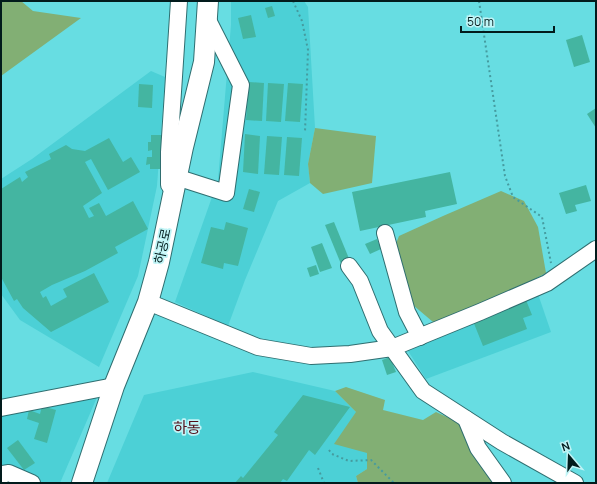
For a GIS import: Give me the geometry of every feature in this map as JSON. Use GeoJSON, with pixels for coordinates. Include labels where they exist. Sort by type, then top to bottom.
{"type":"FeatureCollection","features":[{"type":"Feature","properties":{"kind":"main road","name":"하공로"},"geometry":{"type":"LineString","coordinates":[[82,483],[114,386],[148,302],[159,262],[176,177],[204,62],[208,10]]}},
{"type":"Feature","properties":{"kind":"street"},"geometry":{"type":"LineString","coordinates":[[170,211],[169,152],[179,1]]}},
{"type":"Feature","properties":{"kind":"street"},"geometry":{"type":"LineString","coordinates":[[176,177],[226,193],[241,85],[208,10]]}},
{"type":"Feature","properties":{"kind":"street"},"geometry":{"type":"LineString","coordinates":[[384,233],[407,312],[420,337]]}},
{"type":"Feature","properties":{"kind":"street"},"geometry":{"type":"LineString","coordinates":[[148,302],[258,347],[311,356],[350,354],[392,348],[480,312],[546,283],[596,249]]}},
{"type":"Feature","properties":{"kind":"street"},"geometry":{"type":"LineString","coordinates":[[349,266],[360,281],[380,331],[423,391],[502,442],[575,483]]}},
{"type":"Feature","properties":{"kind":"street"},"geometry":{"type":"LineString","coordinates":[[1,408],[114,386]]}},
{"type":"Feature","properties":{"kind":"street"},"geometry":{"type":"LineString","coordinates":[[466,419],[478,448],[503,483]]}},
{"type":"Feature","properties":{"kind":"street"},"geometry":{"type":"LineString","coordinates":[[1,477],[3,474],[9,473],[32,483]]}},
{"type":"Feature","properties":{"kind":"path"},"geometry":{"type":"LineString","coordinates":[[293,1],[302,21],[308,50],[305,132]]}},
{"type":"Feature","properties":{"kind":"path"},"geometry":{"type":"LineString","coordinates":[[479,1],[505,176],[513,197],[542,217],[554,278]]}},
{"type":"Feature","properties":{"kind":"path"},"geometry":{"type":"LineString","coordinates":[[328,450],[332,454],[349,462],[371,460],[394,483]]}},
{"type":"Feature","properties":{"kind":"path"},"geometry":{"type":"LineString","coordinates":[[318,468],[324,483]]}},
{"type":"Feature","properties":{"kind":"shaded area"},"geometry":{"type":"Polygon","coordinates":[[[231,1],[304,1],[308,7],[315,128],[308,164],[310,183],[278,201],[245,280],[228,326],[175,302],[218,180],[231,25],[231,1]]]}},
{"type":"Feature","properties":{"kind":"shaded area"},"geometry":{"type":"Polygon","coordinates":[[[151,71],[165,77],[157,186],[138,276],[99,367],[20,320],[1,294],[1,179],[32,159],[151,71]]]}},
{"type":"Feature","properties":{"kind":"shaded area"},"geometry":{"type":"Polygon","coordinates":[[[538,294],[551,332],[426,379],[408,351],[538,294]]]}},
{"type":"Feature","properties":{"kind":"shaded area"},"geometry":{"type":"Polygon","coordinates":[[[253,372],[335,391],[356,412],[367,453],[367,469],[356,476],[358,483],[107,483],[144,395],[253,372]]]}},
{"type":"Feature","properties":{"kind":"shaded area"},"geometry":{"type":"Polygon","coordinates":[[[98,395],[60,483],[1,483],[1,413],[98,395]]]}},
{"type":"Feature","properties":{"kind":"green space"},"geometry":{"type":"Polygon","coordinates":[[[1,1],[21,1],[33,11],[81,18],[1,76],[1,1]]]}},
{"type":"Feature","properties":{"kind":"green space"},"geometry":{"type":"Polygon","coordinates":[[[315,128],[376,136],[372,183],[323,194],[310,183],[308,164],[315,128]]]}},
{"type":"Feature","properties":{"kind":"green space"},"geometry":{"type":"Polygon","coordinates":[[[501,191],[524,201],[538,227],[546,273],[504,295],[433,322],[413,305],[395,246],[399,236],[501,191]]]}},
{"type":"Feature","properties":{"kind":"green space"},"geometry":{"type":"Polygon","coordinates":[[[346,387],[385,400],[383,410],[423,420],[436,412],[458,422],[474,451],[498,483],[358,483],[356,476],[367,469],[367,453],[334,444],[356,412],[335,391],[346,387]]]}},
{"type":"Feature","properties":{"kind":"building"},"geometry":{"type":"Polygon","coordinates":[[[272,6],[275,16],[268,18],[265,8],[272,6]]]}},
{"type":"Feature","properties":{"kind":"building"},"geometry":{"type":"Polygon","coordinates":[[[251,15],[256,37],[243,39],[238,18],[251,15]]]}},
{"type":"Feature","properties":{"kind":"building"},"geometry":{"type":"Polygon","coordinates":[[[582,35],[590,62],[574,67],[566,40],[582,35]]]}},
{"type":"Feature","properties":{"kind":"building"},"geometry":{"type":"Polygon","coordinates":[[[249,82],[264,83],[262,121],[246,120],[249,82]]]}},
{"type":"Feature","properties":{"kind":"building"},"geometry":{"type":"Polygon","coordinates":[[[268,83],[284,84],[281,122],[266,121],[268,83]]]}},
{"type":"Feature","properties":{"kind":"building"},"geometry":{"type":"Polygon","coordinates":[[[288,83],[303,84],[300,122],[285,121],[288,83]]]}},
{"type":"Feature","properties":{"kind":"building"},"geometry":{"type":"Polygon","coordinates":[[[139,84],[153,85],[152,108],[138,107],[139,84]]]}},
{"type":"Feature","properties":{"kind":"building"},"geometry":{"type":"Polygon","coordinates":[[[596,108],[596,128],[587,114],[596,108]]]}},
{"type":"Feature","properties":{"kind":"building"},"geometry":{"type":"Polygon","coordinates":[[[245,134],[260,136],[258,174],[243,172],[245,134]]]}},
{"type":"Feature","properties":{"kind":"building"},"geometry":{"type":"Polygon","coordinates":[[[151,135],[163,135],[162,169],[150,169],[150,164],[146,165],[147,157],[152,157],[152,150],[148,151],[148,142],[151,142],[151,135]]]}},
{"type":"Feature","properties":{"kind":"building"},"geometry":{"type":"Polygon","coordinates":[[[267,136],[282,137],[279,175],[264,174],[267,136]]]}},
{"type":"Feature","properties":{"kind":"building"},"geometry":{"type":"Polygon","coordinates":[[[287,137],[302,138],[299,176],[284,175],[287,137]]]}},
{"type":"Feature","properties":{"kind":"building"},"geometry":{"type":"Polygon","coordinates":[[[109,138],[123,162],[131,157],[140,172],[108,190],[91,159],[85,162],[102,193],[83,206],[89,218],[94,216],[89,208],[99,203],[106,216],[133,201],[148,229],[115,247],[118,253],[85,271],[52,285],[40,292],[43,298],[46,296],[51,306],[67,297],[63,289],[94,273],[109,302],[51,332],[23,308],[17,299],[14,301],[1,277],[1,189],[20,177],[22,182],[28,177],[25,172],[51,159],[49,154],[66,145],[72,149],[85,151],[109,138]]]}},
{"type":"Feature","properties":{"kind":"building"},"geometry":{"type":"Polygon","coordinates":[[[450,172],[457,204],[425,211],[426,217],[360,231],[352,192],[450,172]]]}},
{"type":"Feature","properties":{"kind":"building"},"geometry":{"type":"Polygon","coordinates":[[[586,185],[591,201],[575,205],[577,211],[566,214],[559,193],[586,185]]]}},
{"type":"Feature","properties":{"kind":"building"},"geometry":{"type":"Polygon","coordinates":[[[249,189],[260,192],[254,212],[243,209],[249,189]]]}},
{"type":"Feature","properties":{"kind":"building"},"geometry":{"type":"Polygon","coordinates":[[[226,222],[248,228],[238,266],[224,263],[223,269],[201,263],[211,227],[224,230],[226,222]]]}},
{"type":"Feature","properties":{"kind":"building"},"geometry":{"type":"Polygon","coordinates":[[[334,222],[350,261],[341,264],[325,225],[334,222]]]}},
{"type":"Feature","properties":{"kind":"building"},"geometry":{"type":"Polygon","coordinates":[[[377,239],[381,249],[370,254],[365,244],[377,239]]]}},
{"type":"Feature","properties":{"kind":"building"},"geometry":{"type":"Polygon","coordinates":[[[322,243],[332,268],[320,272],[311,247],[322,243]]]}},
{"type":"Feature","properties":{"kind":"building"},"geometry":{"type":"Polygon","coordinates":[[[316,265],[319,274],[310,277],[307,268],[316,265]]]}},
{"type":"Feature","properties":{"kind":"building"},"geometry":{"type":"Polygon","coordinates":[[[526,300],[532,315],[523,318],[527,329],[483,346],[473,321],[526,300]]]}},
{"type":"Feature","properties":{"kind":"building"},"geometry":{"type":"Polygon","coordinates":[[[390,357],[396,372],[387,375],[382,360],[390,357]]]}},
{"type":"Feature","properties":{"kind":"building"},"geometry":{"type":"Polygon","coordinates":[[[303,395],[350,407],[315,455],[309,450],[287,481],[283,479],[280,483],[235,483],[241,476],[243,478],[278,435],[274,432],[303,395]]]}},
{"type":"Feature","properties":{"kind":"building"},"geometry":{"type":"Polygon","coordinates":[[[42,406],[56,410],[47,443],[34,439],[39,423],[27,419],[29,410],[40,414],[42,406]]]}},
{"type":"Feature","properties":{"kind":"building"},"geometry":{"type":"Polygon","coordinates":[[[18,440],[35,463],[24,470],[7,448],[18,440]]]}},
{"type":"Feature","properties":{"kind":"district","name":"하동"},"geometry":{"type":"Point","coordinates":[187,428]}}]}
